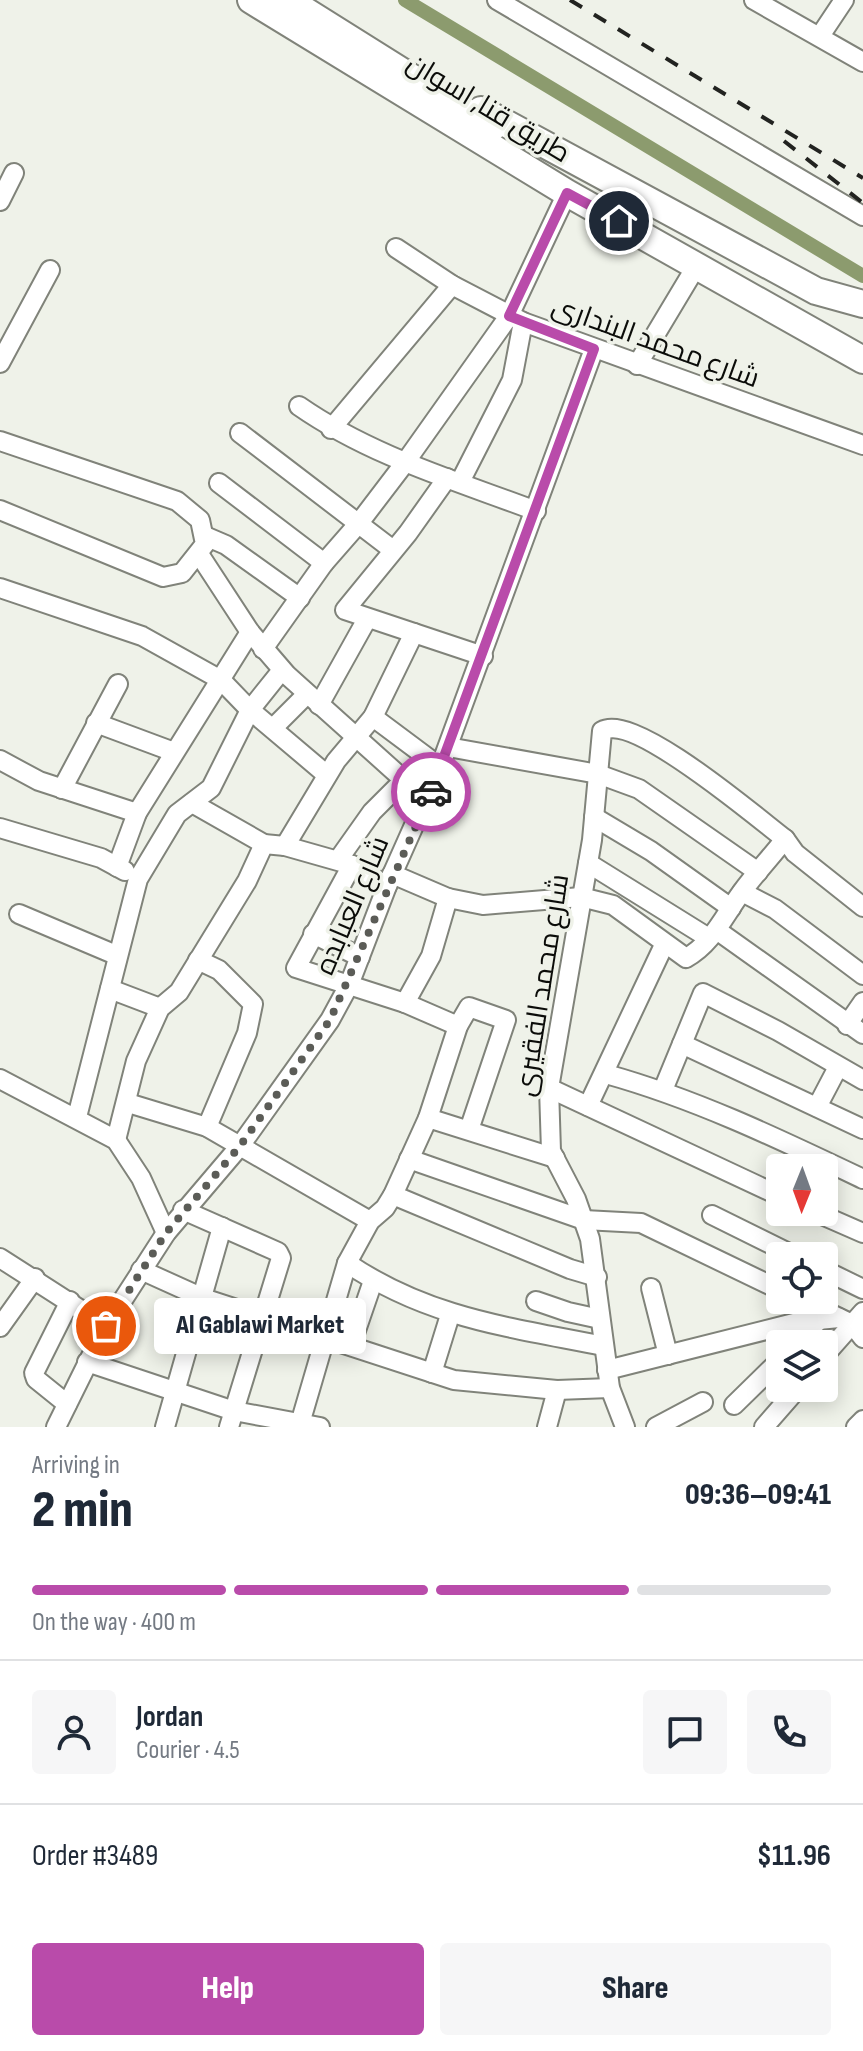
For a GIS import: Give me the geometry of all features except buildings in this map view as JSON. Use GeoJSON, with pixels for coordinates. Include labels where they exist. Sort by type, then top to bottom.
{"type":"FeatureCollection","features":[{"type":"Feature","properties":{"kind":"highway","name":"طريق قنا, اسوان"},"geometry":{"type":"LineString","coordinates":[[251,0],[567,193],[697,265],[857,346]]}},
{"type":"Feature","properties":{"kind":"highway","name":"طريق قنا, اسوان"},"geometry":{"type":"LineString","coordinates":[[288,0],[515,143],[857,346]]}},
{"type":"Feature","properties":{"kind":"highway"},"geometry":{"type":"LineString","coordinates":[[451,100],[474,107],[816,291],[863,304]]}},
{"type":"Feature","properties":{"kind":"street"},"geometry":{"type":"LineString","coordinates":[[497,0],[863,216]]}},
{"type":"Feature","properties":{"kind":"street"},"geometry":{"type":"LineString","coordinates":[[754,0],[863,62]]}},
{"type":"Feature","properties":{"kind":"street"},"geometry":{"type":"LineString","coordinates":[[820,36],[844,0]]}},
{"type":"Feature","properties":{"kind":"street"},"geometry":{"type":"LineString","coordinates":[[0,201],[14,173]]}},
{"type":"Feature","properties":{"kind":"street"},"geometry":{"type":"LineString","coordinates":[[263,649],[324,563],[359,523],[516,319],[567,193]]}},
{"type":"Feature","properties":{"kind":"street","name":"شارع محمد البندارى"},"geometry":{"type":"LineString","coordinates":[[396,248],[452,285],[516,319],[863,445]]}},
{"type":"Feature","properties":{"kind":"street"},"geometry":{"type":"LineString","coordinates":[[637,365],[697,265]]}},
{"type":"Feature","properties":{"kind":"street"},"geometry":{"type":"LineString","coordinates":[[0,363],[50,270]]}},
{"type":"Feature","properties":{"kind":"street"},"geometry":{"type":"LineString","coordinates":[[331,429],[452,285]]}},
{"type":"Feature","properties":{"kind":"street"},"geometry":{"type":"LineString","coordinates":[[483,656],[347,613],[345,608],[453,480],[512,380],[516,319]]}},
{"type":"Feature","properties":{"kind":"street","name":"شارع العبابده"},"geometry":{"type":"LineString","coordinates":[[56,1427],[106,1326],[141,1270],[183,1210],[240,1146],[330,1020],[349,985],[390,880],[448,747],[594,349]]}},
{"type":"Feature","properties":{"kind":"street"},"geometry":{"type":"LineString","coordinates":[[299,406],[331,429],[404,464],[536,511]]}},
{"type":"Feature","properties":{"kind":"street"},"geometry":{"type":"LineString","coordinates":[[240,433],[393,550]]}},
{"type":"Feature","properties":{"kind":"street"},"geometry":{"type":"LineString","coordinates":[[0,441],[177,501],[200,520],[202,545],[250,632],[263,649],[313,699],[404,780],[428,797]]}},
{"type":"Feature","properties":{"kind":"street"},"geometry":{"type":"LineString","coordinates":[[219,483],[324,563]]}},
{"type":"Feature","properties":{"kind":"street"},"geometry":{"type":"LineString","coordinates":[[0,510],[163,577],[182,573],[202,545]]}},
{"type":"Feature","properties":{"kind":"street"},"geometry":{"type":"LineString","coordinates":[[202,545],[226,545],[300,598]]}},
{"type":"Feature","properties":{"kind":"street"},"geometry":{"type":"LineString","coordinates":[[0,588],[142,636],[221,680],[250,710],[327,775]]}},
{"type":"Feature","properties":{"kind":"street"},"geometry":{"type":"LineString","coordinates":[[273,728],[313,699],[367,619]]}},
{"type":"Feature","properties":{"kind":"street"},"geometry":{"type":"LineString","coordinates":[[117,867],[137,813],[250,632]]}},
{"type":"Feature","properties":{"kind":"street"},"geometry":{"type":"LineString","coordinates":[[285,846],[327,775],[373,717],[414,633]]}},
{"type":"Feature","properties":{"kind":"street"},"geometry":{"type":"LineString","coordinates":[[77,1117],[116,955],[138,879],[177,814],[211,788],[250,710],[282,670]]}},
{"type":"Feature","properties":{"kind":"street"},"geometry":{"type":"LineString","coordinates":[[62,789],[118,684]]}},
{"type":"Feature","properties":{"kind":"street"},"geometry":{"type":"LineString","coordinates":[[373,717],[440,767]]}},
{"type":"Feature","properties":{"kind":"street"},"geometry":{"type":"LineString","coordinates":[[96,723],[174,752]]}},
{"type":"Feature","properties":{"kind":"street","name":"شارع محمد الفقيرى"},"geometry":{"type":"LineString","coordinates":[[625,1427],[609,1379],[597,1277],[584,1220],[555,1158],[549,1129],[549,1088],[588,863],[602,731],[609,728],[625,732],[668,752],[785,839]]}},
{"type":"Feature","properties":{"kind":"street"},"geometry":{"type":"LineString","coordinates":[[448,747],[598,774],[639,789],[758,872]]}},
{"type":"Feature","properties":{"kind":"street"},"geometry":{"type":"LineString","coordinates":[[0,760],[39,781],[137,813]]}},
{"type":"Feature","properties":{"kind":"street"},"geometry":{"type":"LineString","coordinates":[[404,780],[372,812],[296,968],[405,1003],[458,1026]]}},
{"type":"Feature","properties":{"kind":"street"},"geometry":{"type":"LineString","coordinates":[[192,803],[264,844],[285,846],[345,863],[448,898],[483,905],[581,897],[628,913],[664,945],[686,958],[713,934],[785,839],[795,853],[863,907]]}},
{"type":"Feature","properties":{"kind":"street"},"geometry":{"type":"LineString","coordinates":[[594,817],[736,900],[775,909],[863,975]]}},
{"type":"Feature","properties":{"kind":"street"},"geometry":{"type":"LineString","coordinates":[[0,828],[117,867],[138,879]]}},
{"type":"Feature","properties":{"kind":"street"},"geometry":{"type":"LineString","coordinates":[[116,1140],[128,1103],[136,1061],[160,1008],[179,992],[247,881],[264,844]]}},
{"type":"Feature","properties":{"kind":"street"},"geometry":{"type":"LineString","coordinates":[[588,863],[783,974],[855,1030],[863,1002]]}},
{"type":"Feature","properties":{"kind":"street"},"geometry":{"type":"LineString","coordinates":[[405,1003],[435,945],[448,898]]}},
{"type":"Feature","properties":{"kind":"street"},"geometry":{"type":"LineString","coordinates":[[19,914],[116,955]]}},
{"type":"Feature","properties":{"kind":"street"},"geometry":{"type":"LineString","coordinates":[[313,934],[360,957]]}},
{"type":"Feature","properties":{"kind":"street"},"geometry":{"type":"LineString","coordinates":[[588,1106],[606,1074],[664,945]]}},
{"type":"Feature","properties":{"kind":"street"},"geometry":{"type":"LineString","coordinates":[[198,960],[219,970],[253,1004],[247,1033],[207,1127]]}},
{"type":"Feature","properties":{"kind":"street"},"geometry":{"type":"LineString","coordinates":[[110,989],[160,1008]]}},
{"type":"Feature","properties":{"kind":"street"},"geometry":{"type":"LineString","coordinates":[[663,1090],[697,1001],[705,993],[863,1080]]}},
{"type":"Feature","properties":{"kind":"street"},"geometry":{"type":"LineString","coordinates":[[300,1425],[322,1338],[347,1263],[370,1221],[385,1208],[393,1195],[428,1118],[458,1026],[469,1007],[506,1020],[469,1130]]}},
{"type":"Feature","properties":{"kind":"street"},"geometry":{"type":"LineString","coordinates":[[682,1044],[863,1129]]}},
{"type":"Feature","properties":{"kind":"street"},"geometry":{"type":"LineString","coordinates":[[817,1107],[838,1067]]}},
{"type":"Feature","properties":{"kind":"street"},"geometry":{"type":"LineString","coordinates":[[606,1074],[663,1090],[863,1179]]}},
{"type":"Feature","properties":{"kind":"street"},"geometry":{"type":"LineString","coordinates":[[0,1101],[3,1081],[116,1140],[141,1178],[166,1233]]}},
{"type":"Feature","properties":{"kind":"street"},"geometry":{"type":"LineString","coordinates":[[549,1088],[766,1189]]}},
{"type":"Feature","properties":{"kind":"street"},"geometry":{"type":"LineString","coordinates":[[128,1103],[207,1127],[370,1221]]}},
{"type":"Feature","properties":{"kind":"street"},"geometry":{"type":"LineString","coordinates":[[428,1118],[555,1158]]}},
{"type":"Feature","properties":{"kind":"street"},"geometry":{"type":"LineString","coordinates":[[409,1159],[584,1220],[641,1223],[766,1283]]}},
{"type":"Feature","properties":{"kind":"street"},"geometry":{"type":"LineString","coordinates":[[393,1195],[570,1269],[597,1277]]}},
{"type":"Feature","properties":{"kind":"street"},"geometry":{"type":"LineString","coordinates":[[183,1210],[278,1252],[281,1258],[231,1419]]}},
{"type":"Feature","properties":{"kind":"street"},"geometry":{"type":"LineString","coordinates":[[712,1215],[767,1242]]}},
{"type":"Feature","properties":{"kind":"street"},"geometry":{"type":"LineString","coordinates":[[838,1222],[863,1233]]}},
{"type":"Feature","properties":{"kind":"street"},"geometry":{"type":"LineString","coordinates":[[165,1427],[222,1227]]}},
{"type":"Feature","properties":{"kind":"street"},"geometry":{"type":"LineString","coordinates":[[0,1258],[106,1326]]}},
{"type":"Feature","properties":{"kind":"street"},"geometry":{"type":"LineString","coordinates":[[347,1263],[373,1281],[450,1315],[603,1346]]}},
{"type":"Feature","properties":{"kind":"street"},"geometry":{"type":"LineString","coordinates":[[141,1270],[203,1298],[262,1319],[454,1380],[557,1390],[609,1379],[668,1355],[798,1322],[854,1323]]}},
{"type":"Feature","properties":{"kind":"street"},"geometry":{"type":"LineString","coordinates":[[838,1277],[863,1289]]}},
{"type":"Feature","properties":{"kind":"street"},"geometry":{"type":"LineString","coordinates":[[0,1327],[35,1278]]}},
{"type":"Feature","properties":{"kind":"street"},"geometry":{"type":"LineString","coordinates":[[351,1345],[373,1281]]}},
{"type":"Feature","properties":{"kind":"street"},"geometry":{"type":"LineString","coordinates":[[651,1288],[668,1355]]}},
{"type":"Feature","properties":{"kind":"street"},"geometry":{"type":"LineString","coordinates":[[67,1404],[36,1379],[34,1373],[70,1301]]}},
{"type":"Feature","properties":{"kind":"street"},"geometry":{"type":"LineString","coordinates":[[536,1301],[558,1310],[600,1319]]}},
{"type":"Feature","properties":{"kind":"street"},"geometry":{"type":"LineString","coordinates":[[834,1314],[854,1323]]}},
{"type":"Feature","properties":{"kind":"street"},"geometry":{"type":"LineString","coordinates":[[432,1373],[450,1315]]}},
{"type":"Feature","properties":{"kind":"street"},"geometry":{"type":"LineString","coordinates":[[809,1330],[819,1320]]}},
{"type":"Feature","properties":{"kind":"street"},"geometry":{"type":"LineString","coordinates":[[838,1341],[854,1323]]}},
{"type":"Feature","properties":{"kind":"street"},"geometry":{"type":"LineString","coordinates":[[87,1362],[174,1392],[231,1419],[320,1427]]}},
{"type":"Feature","properties":{"kind":"street"},"geometry":{"type":"LineString","coordinates":[[734,1405],[766,1374]]}},
{"type":"Feature","properties":{"kind":"street"},"geometry":{"type":"LineString","coordinates":[[547,1427],[557,1390]]}},
{"type":"Feature","properties":{"kind":"street"},"geometry":{"type":"LineString","coordinates":[[656,1427],[703,1402]]}},
{"type":"Feature","properties":{"kind":"street"},"geometry":{"type":"LineString","coordinates":[[764,1427],[786,1402]]}},
{"type":"Feature","properties":{"kind":"street"},"geometry":{"type":"LineString","coordinates":[[856,1427],[863,1420]]}},
{"type":"Feature","properties":{"kind":"waterway"},"geometry":{"type":"LineString","coordinates":[[405,0],[863,276]]}},
{"type":"Feature","properties":{"kind":"railway"},"geometry":{"type":"LineString","coordinates":[[570,0],[863,178]]}},
{"type":"Feature","properties":{"kind":"railway"},"geometry":{"type":"LineString","coordinates":[[784,141],[863,203]]}},
{"type":"Feature","properties":{"kind":"way so far"},"geometry":{"type":"LineString","coordinates":[[106,1326],[166,1233],[240,1146],[330,1020],[349,985],[387,886],[431,792]]}},
{"type":"Feature","properties":{"kind":"place","name":"Al Gablawi Market"},"geometry":{"type":"Point","coordinates":[106,1326]}},
{"type":"Feature","properties":{"kind":"route"},"geometry":{"type":"LineString","coordinates":[[431,792],[594,349],[509,316],[567,193],[619,221]]}}]}
